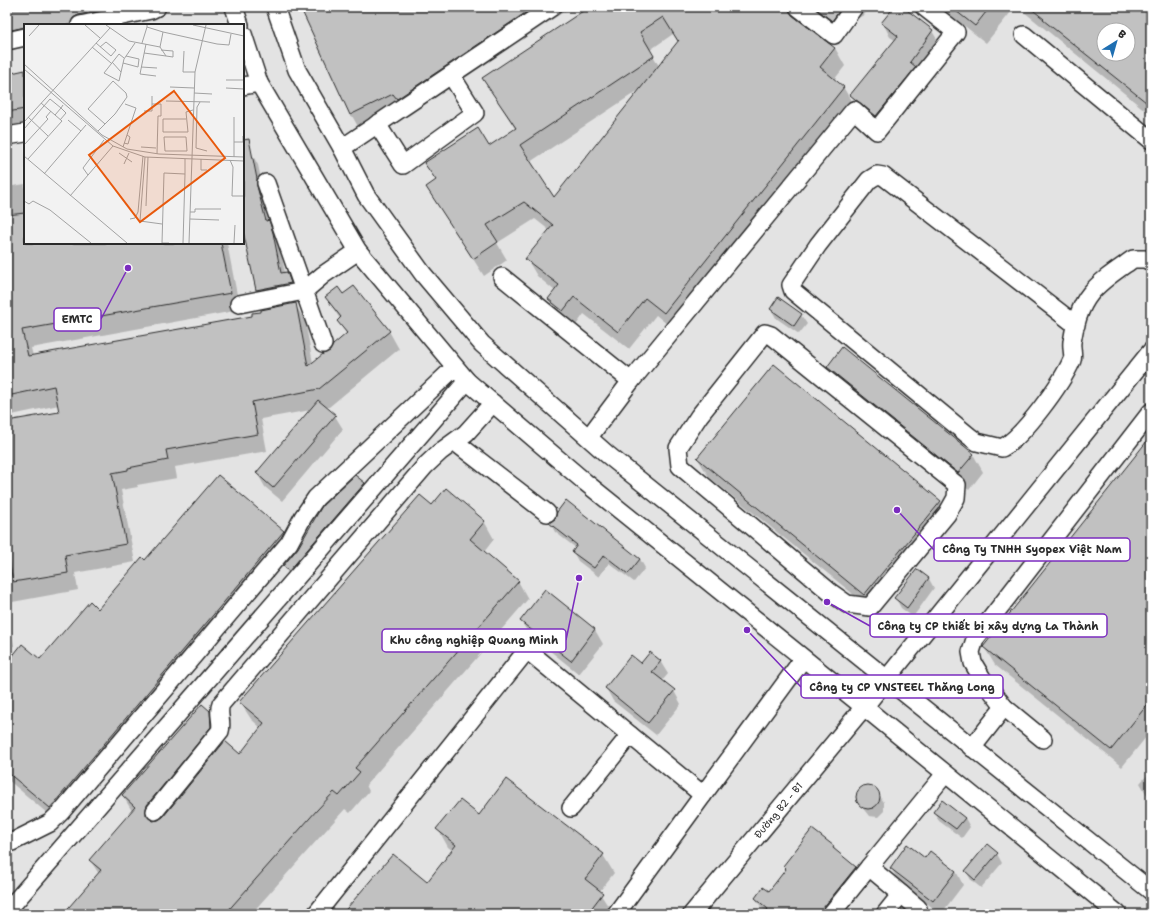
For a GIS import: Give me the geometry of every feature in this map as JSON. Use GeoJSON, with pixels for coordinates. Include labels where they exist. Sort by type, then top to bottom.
{"type":"FeatureCollection","features":[{"type":"Feature","properties":{"kind":"street"},"geometry":{"type":"LineString","coordinates":[[85,24],[151,10],[157,7]]}},
{"type":"Feature","properties":{"kind":"street"},"geometry":{"type":"LineString","coordinates":[[234,7],[240,24]]}},
{"type":"Feature","properties":{"kind":"street"},"geometry":{"type":"LineString","coordinates":[[275,7],[297,70],[371,201],[423,274],[482,344],[608,455],[1151,891]]}},
{"type":"Feature","properties":{"kind":"street"},"geometry":{"type":"LineString","coordinates":[[342,148],[552,7]]}},
{"type":"Feature","properties":{"kind":"street"},"geometry":{"type":"LineString","coordinates":[[798,7],[834,35],[854,7]]}},
{"type":"Feature","properties":{"kind":"street"},"geometry":{"type":"LineString","coordinates":[[589,437],[631,381],[854,110],[877,131],[956,32],[924,7]]}},
{"type":"Feature","properties":{"kind":"street"},"geometry":{"type":"LineString","coordinates":[[1024,35],[1151,140]]}},
{"type":"Feature","properties":{"kind":"street"},"geometry":{"type":"LineString","coordinates":[[7,41],[24,37]]}},
{"type":"Feature","properties":{"kind":"street"},"geometry":{"type":"LineString","coordinates":[[244,40],[251,85],[358,251],[454,368],[467,381],[585,482],[1118,914]]}},
{"type":"Feature","properties":{"kind":"street"},"geometry":{"type":"LineString","coordinates":[[378,124],[403,165],[475,113],[451,75]]}},
{"type":"Feature","properties":{"kind":"street"},"geometry":{"type":"LineString","coordinates":[[7,136],[24,132]]}},
{"type":"Feature","properties":{"kind":"street"},"geometry":{"type":"LineString","coordinates":[[1076,325],[883,176],[877,175],[869,180],[818,245],[791,285],[793,291],[969,436],[977,442],[1002,448],[1010,443],[1036,414],[1051,395],[1073,359],[1071,344],[1076,325],[1090,294],[1133,259],[1145,259],[1151,262]]}},
{"type":"Feature","properties":{"kind":"street"},"geometry":{"type":"LineString","coordinates":[[266,183],[323,344]]}},
{"type":"Feature","properties":{"kind":"street"},"geometry":{"type":"LineString","coordinates":[[239,304],[304,291],[323,274],[358,251]]}},
{"type":"Feature","properties":{"kind":"street"},"geometry":{"type":"LineString","coordinates":[[502,276],[631,381]]}},
{"type":"Feature","properties":{"kind":"street"},"geometry":{"type":"LineString","coordinates":[[765,333],[771,334],[957,485],[956,498],[947,514],[870,607],[857,607],[847,604],[830,592],[680,466],[678,448],[700,416],[765,333]]}},
{"type":"Feature","properties":{"kind":"street","name":"Đường B2 - B1"},"geometry":{"type":"LineString","coordinates":[[692,914],[864,707],[1151,351]]}},
{"type":"Feature","properties":{"kind":"street"},"geometry":{"type":"LineString","coordinates":[[7,842],[12,842],[50,823],[61,812],[289,543],[303,517],[316,498],[454,368]]}},
{"type":"Feature","properties":{"kind":"street"},"geometry":{"type":"LineString","coordinates":[[10,914],[7,911],[467,381]]}},
{"type":"Feature","properties":{"kind":"street"},"geometry":{"type":"LineString","coordinates":[[155,811],[220,731],[222,724],[219,709],[221,704],[425,466],[440,452],[466,433],[493,403]]}},
{"type":"Feature","properties":{"kind":"street"},"geometry":{"type":"LineString","coordinates":[[1043,739],[1004,707],[982,678],[973,663],[971,652],[976,639],[1151,412]]}},
{"type":"Feature","properties":{"kind":"street"},"geometry":{"type":"LineString","coordinates":[[455,442],[547,513]]}},
{"type":"Feature","properties":{"kind":"street"},"geometry":{"type":"LineString","coordinates":[[316,914],[527,650],[703,795]]}},
{"type":"Feature","properties":{"kind":"street"},"geometry":{"type":"LineString","coordinates":[[616,914],[803,659]]}},
{"type":"Feature","properties":{"kind":"street"},"geometry":{"type":"LineString","coordinates":[[972,748],[1004,707]]}},
{"type":"Feature","properties":{"kind":"street"},"geometry":{"type":"LineString","coordinates":[[572,808],[630,735]]}},
{"type":"Feature","properties":{"kind":"street"},"geometry":{"type":"LineString","coordinates":[[831,914],[945,774]]}},
{"type":"Feature","properties":{"kind":"street"},"geometry":{"type":"LineString","coordinates":[[869,867],[918,908]]}},
{"type":"Feature","properties":{"kind":"street"},"geometry":{"type":"LineString","coordinates":[[885,914],[902,894]]}},
{"type":"Feature","properties":{"kind":"shaded area"},"geometry":{"type":"Polygon","coordinates":[[[7,7],[1151,7],[1151,914],[7,914],[7,7]]]}},
{"type":"Feature","properties":{"kind":"building"},"geometry":{"type":"Polygon","coordinates":[[[7,7],[117,7],[78,15],[73,18],[70,24],[24,24],[24,27],[7,31],[7,7]]]}},
{"type":"Feature","properties":{"kind":"building"},"geometry":{"type":"Polygon","coordinates":[[[310,7],[534,7],[397,99],[393,94],[350,115],[302,11],[310,7]]]}},
{"type":"Feature","properties":{"kind":"building"},"geometry":{"type":"Polygon","coordinates":[[[589,7],[788,7],[792,15],[835,48],[820,67],[844,87],[664,313],[645,298],[618,332],[574,297],[563,311],[548,299],[559,285],[525,259],[553,225],[524,202],[487,225],[498,242],[473,259],[426,187],[436,180],[424,163],[478,128],[489,146],[516,128],[482,78],[589,7]],[[663,17],[640,32],[654,56],[520,145],[554,197],[679,40],[678,41],[663,17]]]}},
{"type":"Feature","properties":{"kind":"building"},"geometry":{"type":"Polygon","coordinates":[[[814,7],[842,7],[832,21],[814,7]]]}},
{"type":"Feature","properties":{"kind":"building"},"geometry":{"type":"Polygon","coordinates":[[[894,7],[903,7],[933,30],[910,62],[916,67],[876,116],[850,95],[898,36],[881,23],[894,7]]]}},
{"type":"Feature","properties":{"kind":"building"},"geometry":{"type":"Polygon","coordinates":[[[951,7],[990,7],[975,26],[951,7]]]}},
{"type":"Feature","properties":{"kind":"building"},"geometry":{"type":"Polygon","coordinates":[[[1029,7],[1151,7],[1151,106],[1043,20],[1044,19],[1029,7]]]}},
{"type":"Feature","properties":{"kind":"building"},"geometry":{"type":"Polygon","coordinates":[[[24,70],[24,109],[7,112],[7,74],[24,70]]]}},
{"type":"Feature","properties":{"kind":"building"},"geometry":{"type":"Polygon","coordinates":[[[249,139],[257,186],[266,221],[269,220],[273,233],[281,273],[287,272],[291,283],[256,290],[244,236],[244,140],[249,139]]]}},
{"type":"Feature","properties":{"kind":"building"},"geometry":{"type":"Polygon","coordinates":[[[24,213],[24,244],[221,244],[231,293],[22,330],[28,356],[252,316],[252,313],[261,312],[261,310],[296,303],[308,366],[323,354],[330,351],[333,345],[347,333],[337,321],[341,317],[325,297],[338,287],[343,294],[354,286],[390,331],[319,389],[252,402],[258,434],[166,450],[168,460],[128,468],[128,470],[112,473],[126,544],[65,555],[68,573],[13,582],[7,547],[7,421],[59,412],[54,386],[7,396],[7,215],[24,213]]]}},
{"type":"Feature","properties":{"kind":"building"},"geometry":{"type":"Polygon","coordinates":[[[778,297],[802,314],[794,326],[770,309],[778,297]]]}},
{"type":"Feature","properties":{"kind":"building"},"geometry":{"type":"Polygon","coordinates":[[[842,347],[974,454],[958,473],[827,367],[842,347]]]}},
{"type":"Feature","properties":{"kind":"building"},"geometry":{"type":"Polygon","coordinates":[[[774,364],[941,501],[864,595],[697,458],[774,364]]]}},
{"type":"Feature","properties":{"kind":"building"},"geometry":{"type":"Polygon","coordinates":[[[318,400],[336,415],[273,488],[256,473],[318,400]]]}},
{"type":"Feature","properties":{"kind":"building"},"geometry":{"type":"Polygon","coordinates":[[[1151,436],[1151,700],[1111,750],[983,647],[1151,436]]]}},
{"type":"Feature","properties":{"kind":"building"},"geometry":{"type":"Polygon","coordinates":[[[218,475],[284,531],[50,808],[7,772],[7,663],[22,644],[40,659],[90,601],[98,609],[142,557],[145,560],[218,475]]]}},
{"type":"Feature","properties":{"kind":"building"},"geometry":{"type":"Polygon","coordinates":[[[355,475],[365,483],[289,571],[283,566],[298,548],[322,506],[355,475]]]}},
{"type":"Feature","properties":{"kind":"building"},"geometry":{"type":"Polygon","coordinates":[[[446,488],[485,521],[470,539],[519,581],[355,768],[360,772],[339,796],[334,792],[225,914],[63,914],[101,870],[89,860],[135,807],[122,795],[202,704],[210,711],[211,727],[147,805],[146,815],[153,821],[163,817],[225,741],[240,754],[264,723],[239,702],[420,495],[432,505],[446,488]]]}},
{"type":"Feature","properties":{"kind":"building"},"geometry":{"type":"Polygon","coordinates":[[[566,500],[640,559],[628,574],[604,555],[594,568],[572,552],[577,545],[549,523],[555,519],[557,512],[566,500]]]}},
{"type":"Feature","properties":{"kind":"building"},"geometry":{"type":"Polygon","coordinates":[[[917,569],[929,578],[907,608],[894,598],[917,569]]]}},
{"type":"Feature","properties":{"kind":"building"},"geometry":{"type":"Polygon","coordinates":[[[545,589],[595,629],[571,661],[520,621],[545,589]]]}},
{"type":"Feature","properties":{"kind":"building"},"geometry":{"type":"Polygon","coordinates":[[[650,652],[661,661],[652,672],[675,690],[648,723],[605,688],[631,655],[641,663],[650,652]]]}},
{"type":"Feature","properties":{"kind":"building"},"geometry":{"type":"Polygon","coordinates":[[[506,779],[604,854],[585,879],[603,893],[587,914],[342,914],[393,854],[427,882],[456,845],[436,829],[460,800],[479,815],[506,779]]]}},
{"type":"Feature","properties":{"kind":"building"},"geometry":{"type":"Polygon","coordinates":[[[868,785],[877,788],[880,797],[877,806],[868,809],[859,806],[856,797],[859,788],[868,785]]]}},
{"type":"Feature","properties":{"kind":"building"},"geometry":{"type":"Polygon","coordinates":[[[942,800],[965,818],[956,829],[933,812],[942,800]]]}},
{"type":"Feature","properties":{"kind":"building"},"geometry":{"type":"Polygon","coordinates":[[[812,829],[834,846],[833,848],[856,867],[823,908],[821,914],[764,914],[768,909],[755,898],[763,887],[769,891],[786,869],[783,866],[812,829]]]}},
{"type":"Feature","properties":{"kind":"building"},"geometry":{"type":"Polygon","coordinates":[[[907,844],[925,858],[930,851],[956,871],[933,901],[890,868],[907,844]]]}},
{"type":"Feature","properties":{"kind":"building"},"geometry":{"type":"Polygon","coordinates":[[[987,844],[998,853],[975,880],[965,871],[987,844]]]}},
{"type":"Feature","properties":{"kind":"place","name":"EMTC"},"geometry":{"type":"Point","coordinates":[128,268]}},
{"type":"Feature","properties":{"kind":"place","name":"Công Ty TNHH Syopex Việt Nam"},"geometry":{"type":"Point","coordinates":[897,510]}},
{"type":"Feature","properties":{"kind":"place","name":"Khu công nghiệp Quang Minh"},"geometry":{"type":"Point","coordinates":[579,578]}},
{"type":"Feature","properties":{"kind":"place","name":"Công ty CP thiết bị xây dựng La Thành"},"geometry":{"type":"Point","coordinates":[827,602]}},
{"type":"Feature","properties":{"kind":"place","name":"Công ty CP VNSTEEL Thăng Long"},"geometry":{"type":"Point","coordinates":[747,630]}}]}
